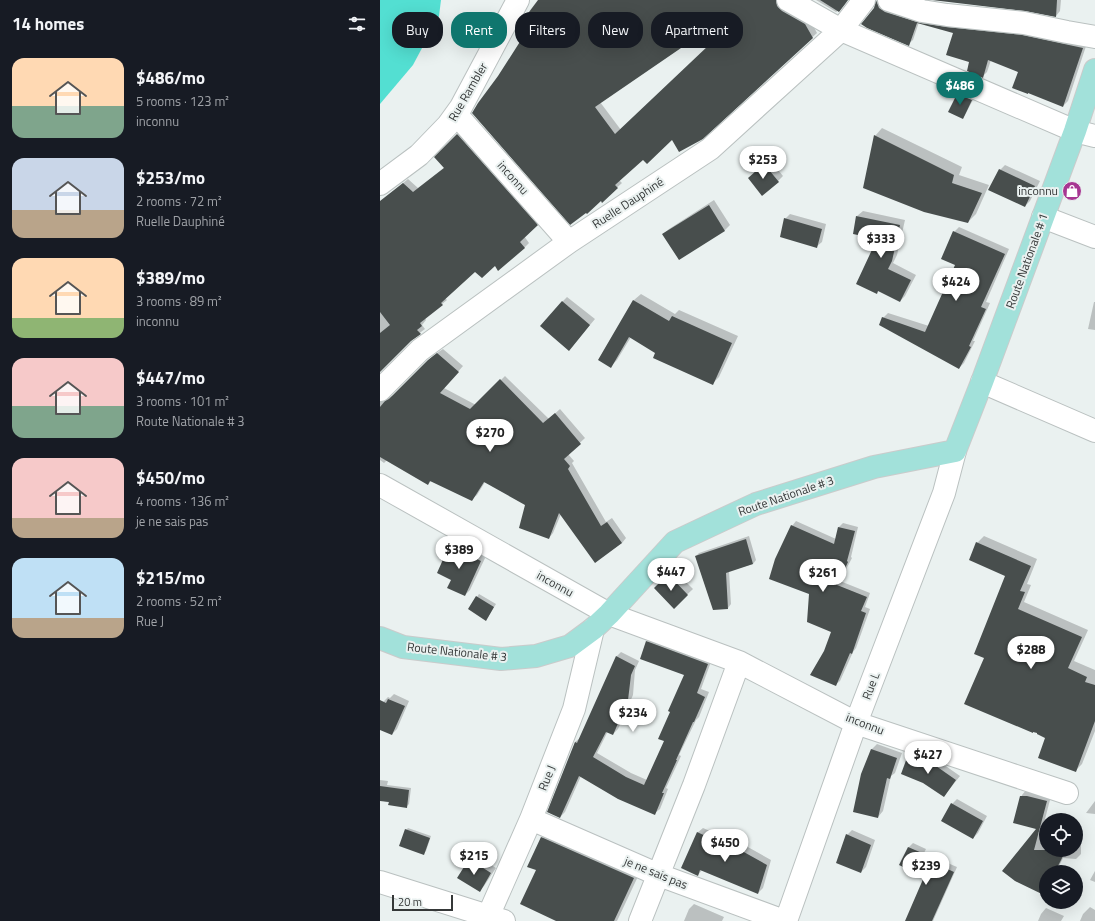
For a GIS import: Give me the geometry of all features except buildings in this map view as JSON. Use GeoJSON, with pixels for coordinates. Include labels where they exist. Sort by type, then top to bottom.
{"type":"FeatureCollection","features":[{"type":"Feature","properties":{"kind":"main road","name":"Route Nationale # 1"},"geometry":{"type":"LineString","coordinates":[[955,451],[1043,217],[1085,134],[1093,76]]}},
{"type":"Feature","properties":{"kind":"main road","name":"Route Nationale # 3"},"geometry":{"type":"LineString","coordinates":[[380,638],[403,647],[501,659],[536,656],[570,646],[593,629],[609,614],[676,542],[756,504],[874,467],[955,451]]}},
{"type":"Feature","properties":{"kind":"street","name":"Rue Rambler"},"geometry":{"type":"LineString","coordinates":[[380,184],[419,155],[448,125],[456,114],[518,0]]}},
{"type":"Feature","properties":{"kind":"street"},"geometry":{"type":"LineString","coordinates":[[788,0],[841,30],[1085,134]]}},
{"type":"Feature","properties":{"kind":"street","name":"Ruelle Dauphiné"},"geometry":{"type":"LineString","coordinates":[[380,390],[420,350],[569,242],[710,148],[841,30],[864,0]]}},
{"type":"Feature","properties":{"kind":"street"},"geometry":{"type":"LineString","coordinates":[[889,0],[922,11],[954,16],[1024,22],[1067,32],[1095,36]]}},
{"type":"Feature","properties":{"kind":"street","name":"inconnu"},"geometry":{"type":"LineString","coordinates":[[456,114],[569,242]]}},
{"type":"Feature","properties":{"kind":"street"},"geometry":{"type":"LineString","coordinates":[[1043,217],[1095,237]]}},
{"type":"Feature","properties":{"kind":"street"},"geometry":{"type":"LineString","coordinates":[[982,382],[1095,431]]}},
{"type":"Feature","properties":{"kind":"street","name":"Rue L"},"geometry":{"type":"LineString","coordinates":[[785,921],[856,723],[944,493],[955,451]]}},
{"type":"Feature","properties":{"kind":"street","name":"inconnu"},"geometry":{"type":"LineString","coordinates":[[380,486],[609,614],[739,662],[856,723],[1067,793]]}},
{"type":"Feature","properties":{"kind":"street","name":"Rue J"},"geometry":{"type":"LineString","coordinates":[[493,919],[574,709],[593,629]]}},
{"type":"Feature","properties":{"kind":"street"},"geometry":{"type":"LineString","coordinates":[[640,921],[691,792],[739,662]]}},
{"type":"Feature","properties":{"kind":"street","name":"je ne sais pas"},"geometry":{"type":"LineString","coordinates":[[531,819],[659,875],[785,921]]}},
{"type":"Feature","properties":{"kind":"street"},"geometry":{"type":"LineString","coordinates":[[380,882],[493,919]]}},
{"type":"Feature","properties":{"kind":"water"},"geometry":{"type":"Polygon","coordinates":[[[380,0],[441,0],[440,12],[392,12],[392,48],[422,48],[413,65],[380,104],[380,0]]]}},
{"type":"Feature","properties":{"kind":"place","name":"inconnu"},"geometry":{"type":"Point","coordinates":[1072,191]}}]}
